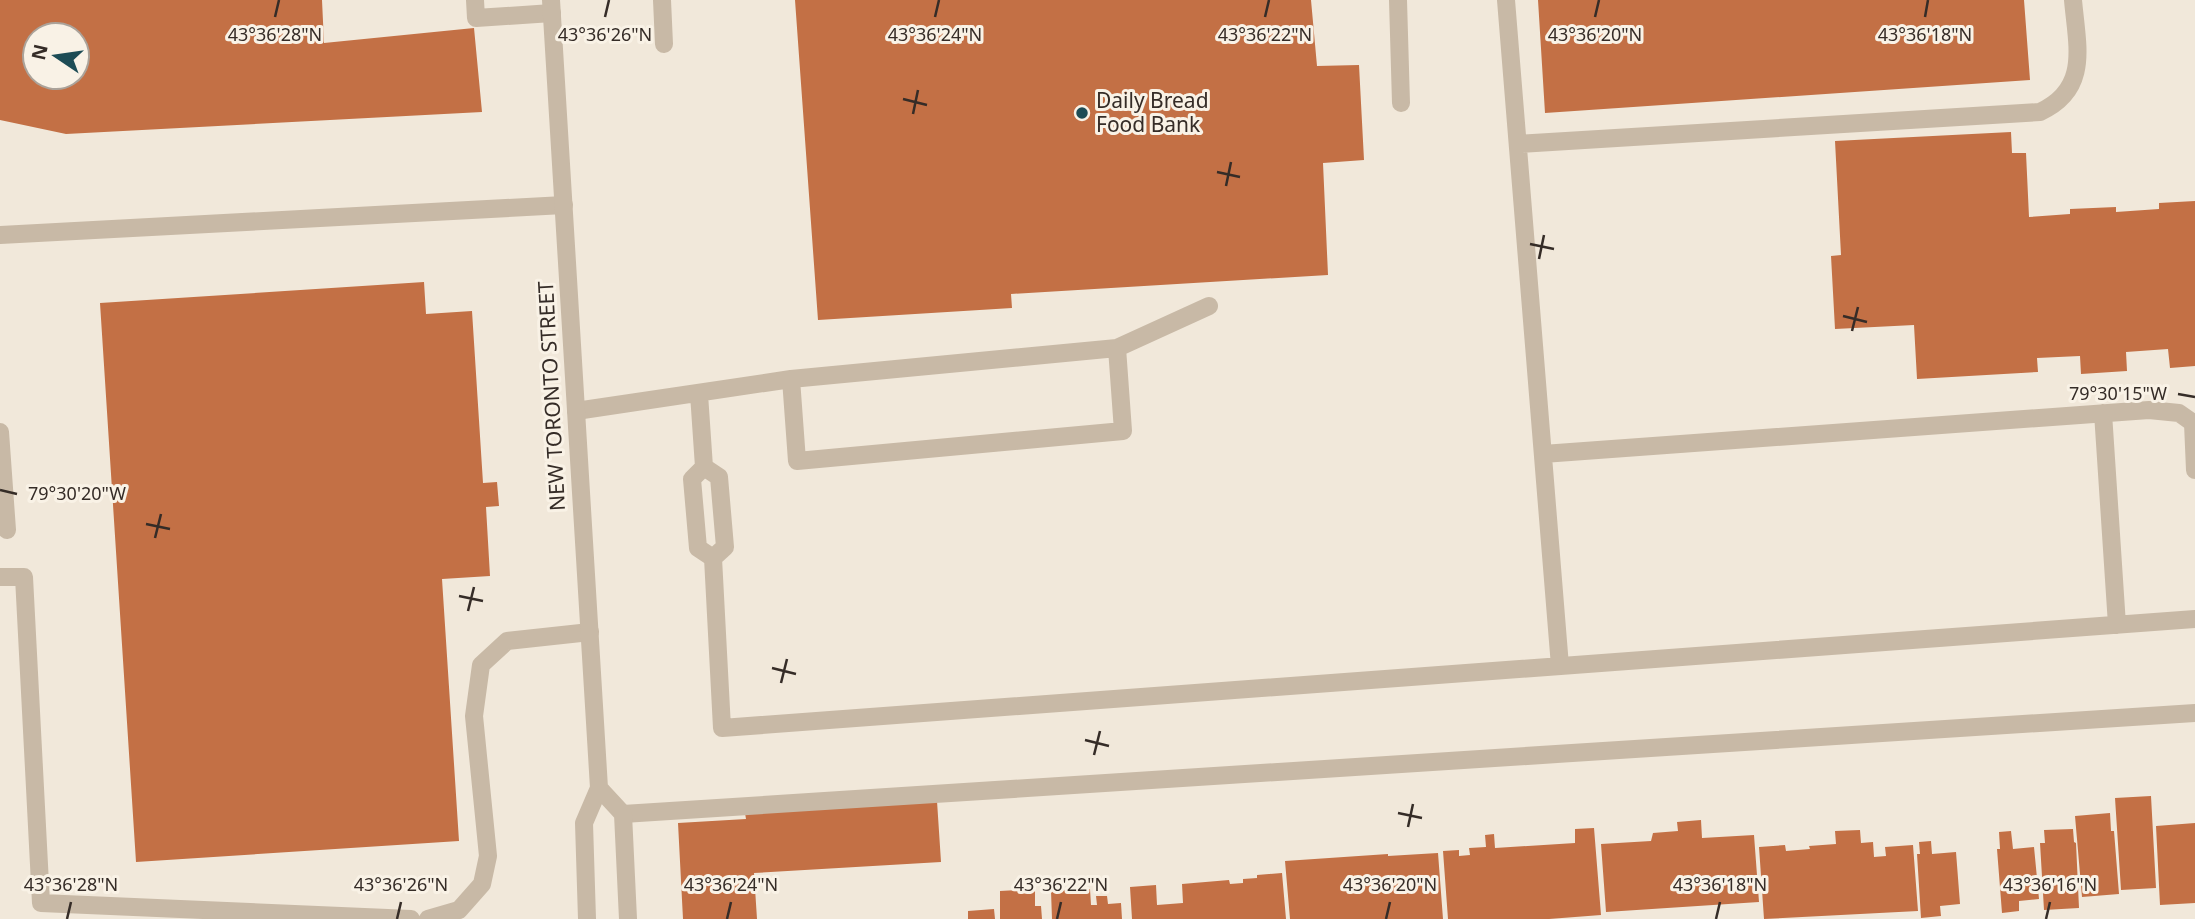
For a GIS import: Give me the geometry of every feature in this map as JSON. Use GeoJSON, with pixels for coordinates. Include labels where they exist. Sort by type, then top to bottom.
{"type":"FeatureCollection","features":[{"type":"Feature","properties":{"kind":"street"},"geometry":{"type":"LineString","coordinates":[[475,0],[476,18],[551,6]]}},
{"type":"Feature","properties":{"kind":"street"},"geometry":{"type":"LineString","coordinates":[[662,0],[664,44]]}},
{"type":"Feature","properties":{"kind":"street"},"geometry":{"type":"LineString","coordinates":[[1398,0],[1401,103]]}},
{"type":"Feature","properties":{"kind":"street"},"geometry":{"type":"LineString","coordinates":[[1506,0],[1560,666]]}},
{"type":"Feature","properties":{"kind":"street"},"geometry":{"type":"LineString","coordinates":[[1518,144],[2040,112],[2055,105],[2073,85],[2078,55],[2073,0]]}},
{"type":"Feature","properties":{"kind":"street","name":"NEW TORONTO STREET"},"geometry":{"type":"LineString","coordinates":[[551,6],[599,788],[584,822],[587,919]]}},
{"type":"Feature","properties":{"kind":"street"},"geometry":{"type":"LineString","coordinates":[[0,235],[564,205]]}},
{"type":"Feature","properties":{"kind":"street"},"geometry":{"type":"LineString","coordinates":[[576,411],[791,379],[1117,348],[1209,306]]}},
{"type":"Feature","properties":{"kind":"street"},"geometry":{"type":"LineString","coordinates":[[791,379],[797,461],[1110,432],[1123,430],[1117,348]]}},
{"type":"Feature","properties":{"kind":"street"},"geometry":{"type":"LineString","coordinates":[[699,394],[704,467],[692,480],[698,548],[713,558]]}},
{"type":"Feature","properties":{"kind":"street"},"geometry":{"type":"LineString","coordinates":[[1543,454],[2148,410],[2179,413],[2193,424],[2195,470]]}},
{"type":"Feature","properties":{"kind":"street"},"geometry":{"type":"LineString","coordinates":[[2103,413],[2117,625]]}},
{"type":"Feature","properties":{"kind":"street"},"geometry":{"type":"LineString","coordinates":[[0,432],[6,530]]}},
{"type":"Feature","properties":{"kind":"street"},"geometry":{"type":"LineString","coordinates":[[704,467],[719,477],[725,547],[713,558]]}},
{"type":"Feature","properties":{"kind":"street"},"geometry":{"type":"LineString","coordinates":[[713,558],[722,728],[2195,619]]}},
{"type":"Feature","properties":{"kind":"street"},"geometry":{"type":"LineString","coordinates":[[0,578],[24,577],[41,903],[411,919]]}},
{"type":"Feature","properties":{"kind":"street"},"geometry":{"type":"LineString","coordinates":[[428,919],[459,910],[482,884],[488,856],[474,716],[481,665],[507,641],[590,632]]}},
{"type":"Feature","properties":{"kind":"street"},"geometry":{"type":"LineString","coordinates":[[622,814],[2195,713]]}},
{"type":"Feature","properties":{"kind":"street"},"geometry":{"type":"LineString","coordinates":[[599,788],[622,814],[628,919]]}},
{"type":"Feature","properties":{"kind":"building"},"geometry":{"type":"Polygon","coordinates":[[[0,0],[322,0],[324,43],[474,28],[482,112],[66,134],[0,120],[0,0]]]}},
{"type":"Feature","properties":{"kind":"building","name":"Daily Bread Food Bank"},"geometry":{"type":"Polygon","coordinates":[[[795,0],[1311,0],[1317,66],[1359,65],[1364,160],[1323,163],[1328,275],[1011,294],[1012,308],[818,320],[795,0]]]}},
{"type":"Feature","properties":{"kind":"building"},"geometry":{"type":"Polygon","coordinates":[[[1538,0],[2024,0],[2030,80],[1545,113],[1538,0]]]}},
{"type":"Feature","properties":{"kind":"building"},"geometry":{"type":"Polygon","coordinates":[[[2011,132],[2012,153],[2026,153],[2029,217],[2070,214],[2070,209],[2116,207],[2116,212],[2159,209],[2159,203],[2195,201],[2195,366],[2170,368],[2168,349],[2126,352],[2127,371],[2081,374],[2080,356],[2037,358],[2038,372],[1917,379],[1914,325],[1835,329],[1831,256],[1841,255],[1835,141],[2011,132]]]}},
{"type":"Feature","properties":{"kind":"building"},"geometry":{"type":"Polygon","coordinates":[[[424,282],[426,314],[472,311],[483,483],[497,482],[499,506],[486,507],[490,576],[442,579],[459,841],[136,862],[100,303],[424,282]]]}},
{"type":"Feature","properties":{"kind":"building"},"geometry":{"type":"Polygon","coordinates":[[[2151,796],[2156,888],[2121,890],[2115,798],[2151,796]]]}},
{"type":"Feature","properties":{"kind":"building"},"geometry":{"type":"Polygon","coordinates":[[[937,801],[941,862],[754,873],[757,919],[683,919],[678,823],[746,819],[745,813],[937,801]]]}},
{"type":"Feature","properties":{"kind":"building"},"geometry":{"type":"Polygon","coordinates":[[[2110,813],[2119,894],[2082,897],[2075,816],[2110,813]]]}},
{"type":"Feature","properties":{"kind":"building"},"geometry":{"type":"Polygon","coordinates":[[[1701,820],[1702,838],[1754,835],[1759,902],[1606,912],[1601,844],[1651,841],[1653,833],[1678,831],[1677,822],[1701,820]]]}},
{"type":"Feature","properties":{"kind":"building"},"geometry":{"type":"Polygon","coordinates":[[[2195,823],[2195,903],[2160,905],[2156,826],[2195,823]]]}},
{"type":"Feature","properties":{"kind":"building"},"geometry":{"type":"Polygon","coordinates":[[[1594,828],[1601,915],[1549,919],[1448,919],[1443,851],[1459,850],[1459,856],[1470,855],[1469,848],[1486,847],[1485,835],[1494,834],[1495,848],[1575,843],[1575,829],[1594,828]]]}},
{"type":"Feature","properties":{"kind":"building"},"geometry":{"type":"Polygon","coordinates":[[[2073,829],[2079,908],[2044,910],[2040,843],[2045,843],[2044,830],[2073,829]]]}},
{"type":"Feature","properties":{"kind":"building"},"geometry":{"type":"Polygon","coordinates":[[[1860,830],[1861,843],[1873,842],[1874,857],[1886,856],[1885,847],[1913,845],[1918,911],[1764,919],[1759,847],[1785,845],[1786,851],[1810,849],[1809,846],[1836,844],[1835,831],[1860,830]]]}},
{"type":"Feature","properties":{"kind":"building"},"geometry":{"type":"Polygon","coordinates":[[[2011,831],[2013,849],[2034,847],[2039,899],[2019,901],[2019,911],[2002,913],[1997,849],[2000,849],[1999,832],[2011,831]]]}},
{"type":"Feature","properties":{"kind":"building"},"geometry":{"type":"Polygon","coordinates":[[[1931,841],[1932,854],[1956,852],[1960,904],[1940,906],[1941,916],[1921,918],[1917,854],[1920,854],[1919,842],[1931,841]]]}},
{"type":"Feature","properties":{"kind":"building"},"geometry":{"type":"Polygon","coordinates":[[[1438,853],[1443,919],[1290,919],[1285,861],[1438,853]]]}},
{"type":"Feature","properties":{"kind":"building"},"geometry":{"type":"Polygon","coordinates":[[[1282,873],[1286,919],[1132,919],[1130,887],[1156,885],[1157,905],[1183,903],[1182,884],[1229,880],[1230,884],[1243,883],[1243,879],[1257,878],[1257,875],[1282,873]]]}},
{"type":"Feature","properties":{"kind":"building"},"geometry":{"type":"Polygon","coordinates":[[[1035,889],[1035,906],[1041,906],[1042,919],[1000,919],[1000,891],[1035,889]]]}},
{"type":"Feature","properties":{"kind":"building"},"geometry":{"type":"Polygon","coordinates":[[[1090,889],[1091,905],[1097,905],[1096,896],[1107,896],[1108,904],[1121,903],[1122,919],[1052,919],[1051,891],[1090,889]]]}},
{"type":"Feature","properties":{"kind":"building"},"geometry":{"type":"Polygon","coordinates":[[[994,909],[995,919],[968,919],[968,911],[994,909]]]}},
{"type":"Feature","properties":{"kind":"place","name":"Daily Bread Food Bank"},"geometry":{"type":"Point","coordinates":[1082,113]}}]}
